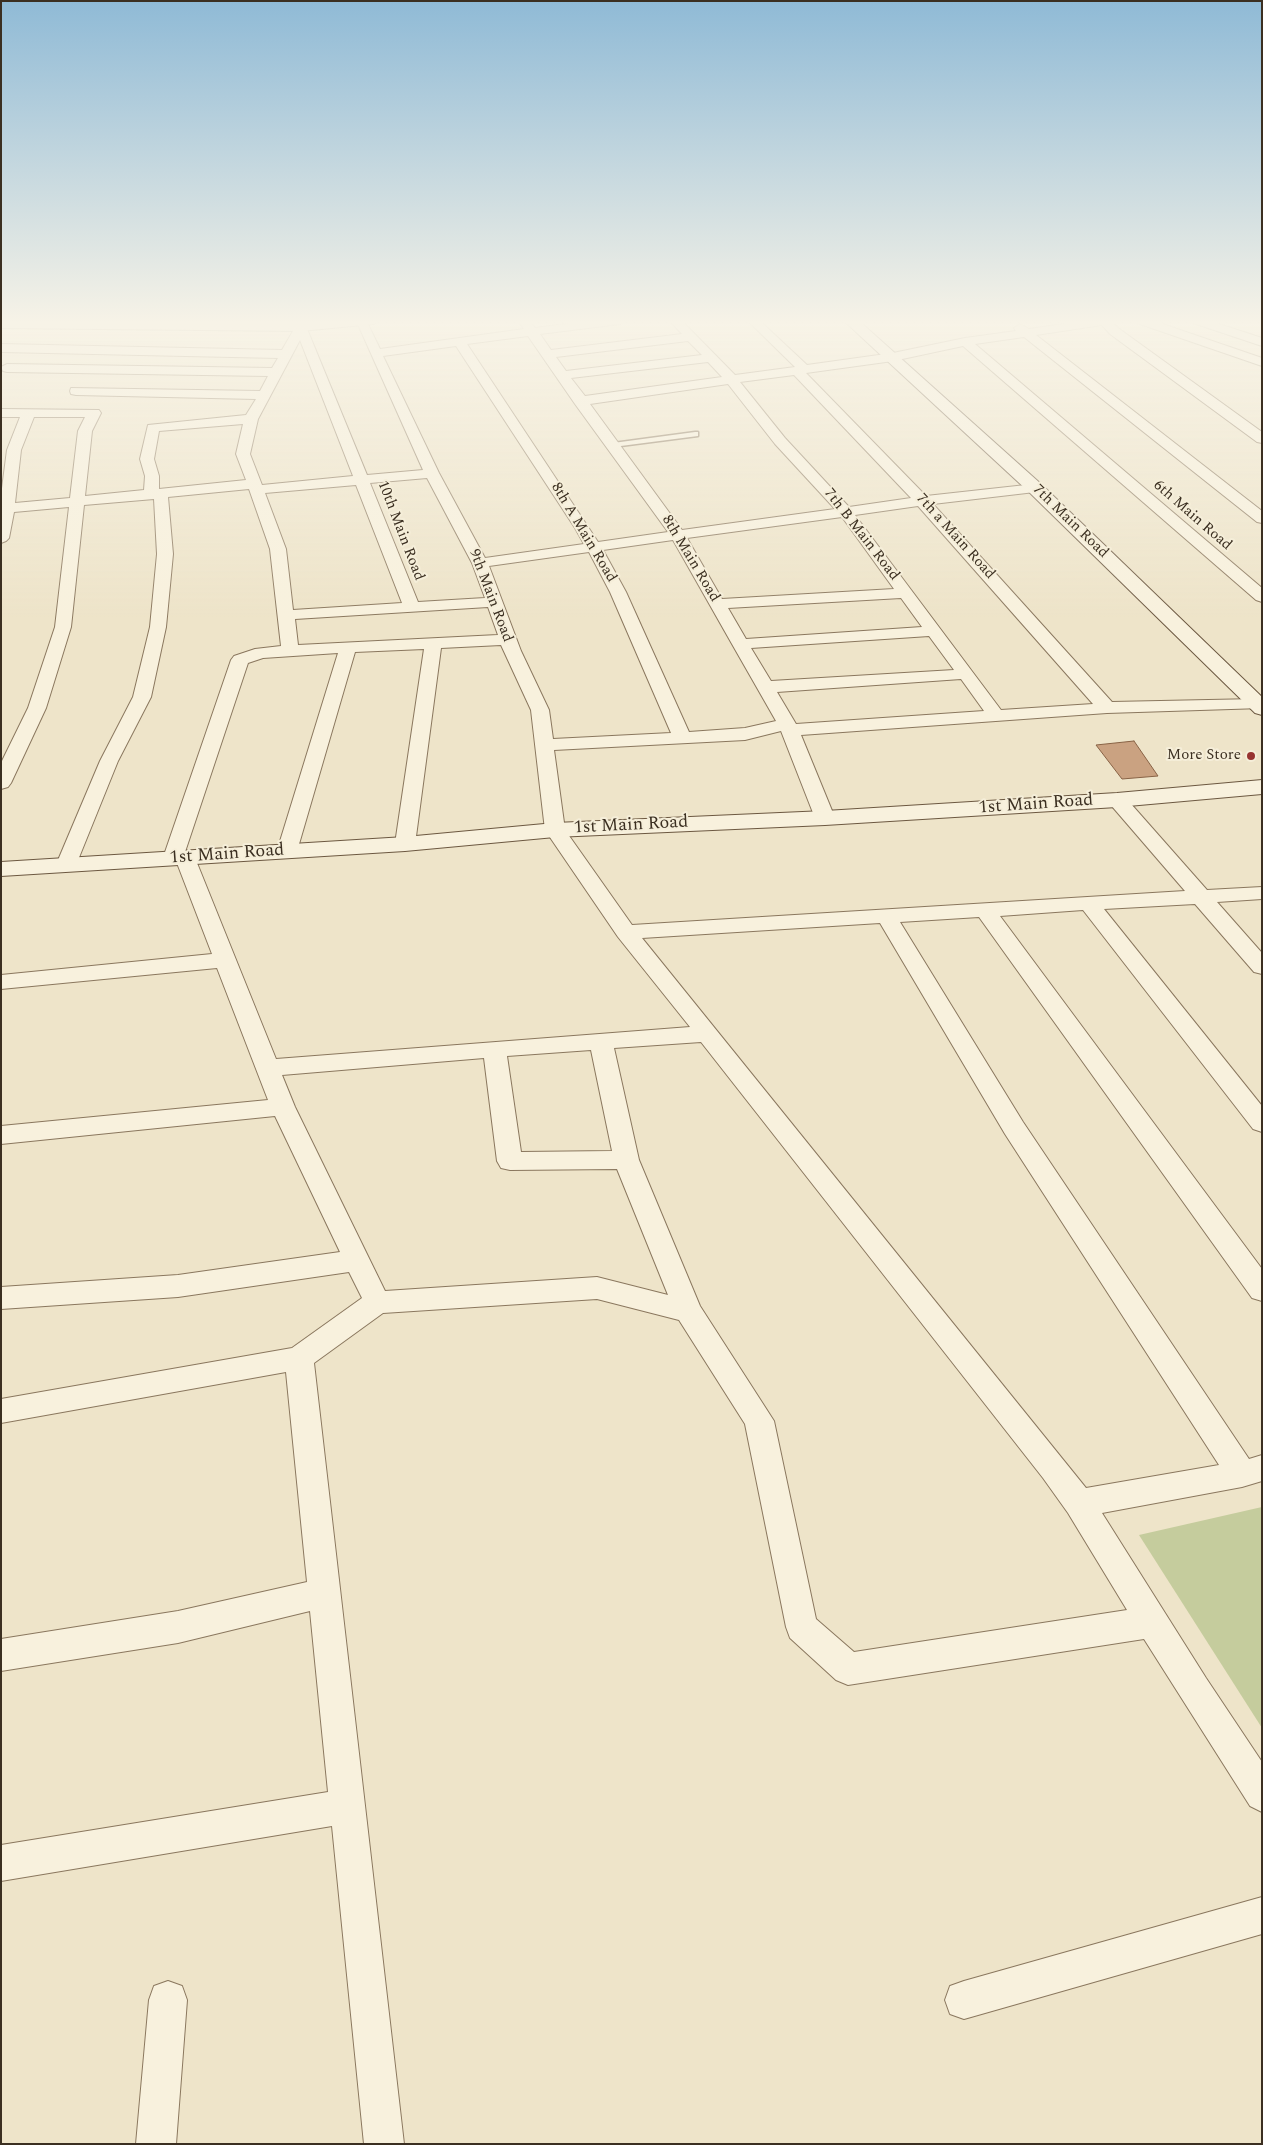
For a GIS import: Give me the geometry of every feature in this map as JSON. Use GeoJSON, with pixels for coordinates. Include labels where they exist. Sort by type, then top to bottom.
{"type":"FeatureCollection","features":[{"type":"Feature","properties":{"kind":"street"},"geometry":{"type":"LineString","coordinates":[[1,538],[14,450],[27,420]]}},
{"type":"Feature","properties":{"kind":"street"},"geometry":{"type":"LineString","coordinates":[[1,783],[37,708],[63,627],[84,432],[90,420]]}},
{"type":"Feature","properties":{"kind":"street"},"geometry":{"type":"LineString","coordinates":[[66,865],[109,761],[142,697],[158,627],[165,554],[156,494],[147,459],[153,428],[239,420]]}},
{"type":"Feature","properties":{"kind":"street"},"geometry":{"type":"LineString","coordinates":[[251,420],[243,454],[278,549],[290,650]]}},
{"type":"Feature","properties":{"kind":"street","name":"10th Main Road"},"geometry":{"type":"LineString","coordinates":[[338,420],[412,608]]}},
{"type":"Feature","properties":{"kind":"street","name":"9th Main Road"},"geometry":{"type":"LineString","coordinates":[[407,420],[432,473],[480,563],[508,640],[540,710],[555,830]]}},
{"type":"Feature","properties":{"kind":"street","name":"8th A Main Road"},"geometry":{"type":"LineString","coordinates":[[511,420],[593,546],[618,592],[682,737]]}},
{"type":"Feature","properties":{"kind":"street","name":"8th Main Road"},"geometry":{"type":"LineString","coordinates":[[594,420],[677,534],[788,727],[825,818]]}},
{"type":"Feature","properties":{"kind":"street","name":"7th B Main Road"},"geometry":{"type":"LineString","coordinates":[[764,420],[845,511],[996,715]]}},
{"type":"Feature","properties":{"kind":"street","name":"7th a Main Road"},"geometry":{"type":"LineString","coordinates":[[847,420],[922,501],[1107,708]]}},
{"type":"Feature","properties":{"kind":"street","name":"7th Main Road"},"geometry":{"type":"LineString","coordinates":[[962,420],[1036,488],[1259,707]]}},
{"type":"Feature","properties":{"kind":"street","name":"6th Main Road"},"geometry":{"type":"LineString","coordinates":[[1056,420],[1262,597]]}},
{"type":"Feature","properties":{"kind":"street"},"geometry":{"type":"LineString","coordinates":[[1137,420],[1262,520]]}},
{"type":"Feature","properties":{"kind":"street"},"geometry":{"type":"LineString","coordinates":[[1236,420],[1262,439]]}},
{"type":"Feature","properties":{"kind":"street"},"geometry":{"type":"LineString","coordinates":[[4,509],[156,494],[362,480],[432,473]]}},
{"type":"Feature","properties":{"kind":"street"},"geometry":{"type":"LineString","coordinates":[[480,563],[845,511],[1036,488]]}},
{"type":"Feature","properties":{"kind":"street"},"geometry":{"type":"LineString","coordinates":[[717,604],[906,593]]}},
{"type":"Feature","properties":{"kind":"street"},"geometry":{"type":"LineString","coordinates":[[286,615],[494,602]]}},
{"type":"Feature","properties":{"kind":"street"},"geometry":{"type":"LineString","coordinates":[[740,644],[933,631]]}},
{"type":"Feature","properties":{"kind":"street"},"geometry":{"type":"LineString","coordinates":[[377,1302],[283,1107],[225,960],[179,858],[240,660],[261,654],[290,650],[508,640]]}},
{"type":"Feature","properties":{"kind":"street"},"geometry":{"type":"LineString","coordinates":[[405,844],[433,644]]}},
{"type":"Feature","properties":{"kind":"street"},"geometry":{"type":"LineString","coordinates":[[287,851],[348,648]]}},
{"type":"Feature","properties":{"kind":"street"},"geometry":{"type":"LineString","coordinates":[[765,687],[965,674]]}},
{"type":"Feature","properties":{"kind":"street"},"geometry":{"type":"LineString","coordinates":[[544,745],[745,734],[788,727],[1107,708],[1259,707]]}},
{"type":"Feature","properties":{"kind":"street","name":"1st Main Road"},"geometry":{"type":"LineString","coordinates":[[1,869],[405,844],[555,830],[825,818],[1117,800],[1262,787]]}},
{"type":"Feature","properties":{"kind":"street"},"geometry":{"type":"LineString","coordinates":[[1117,800],[1262,966]]}},
{"type":"Feature","properties":{"kind":"street"},"geometry":{"type":"LineString","coordinates":[[555,830],[626,932],[1048,1461],[1079,1503],[1152,1622],[1262,1794]]}},
{"type":"Feature","properties":{"kind":"street"},"geometry":{"type":"LineString","coordinates":[[626,932],[1262,894]]}},
{"type":"Feature","properties":{"kind":"street"},"geometry":{"type":"LineString","coordinates":[[1089,904],[1262,1123]]}},
{"type":"Feature","properties":{"kind":"street"},"geometry":{"type":"LineString","coordinates":[[986,910],[1262,1290]]}},
{"type":"Feature","properties":{"kind":"street"},"geometry":{"type":"LineString","coordinates":[[886,916],[1014,1128],[1252,1471],[1079,1503]]}},
{"type":"Feature","properties":{"kind":"street"},"geometry":{"type":"LineString","coordinates":[[1,982],[225,960]]}},
{"type":"Feature","properties":{"kind":"street"},"geometry":{"type":"LineString","coordinates":[[267,1068],[708,1034]]}},
{"type":"Feature","properties":{"kind":"street"},"geometry":{"type":"LineString","coordinates":[[601,1043],[626,1160],[688,1311],[759,1421],[802,1626],[848,1669],[1152,1622]]}},
{"type":"Feature","properties":{"kind":"street"},"geometry":{"type":"LineString","coordinates":[[494,1049],[510,1161],[626,1160]]}},
{"type":"Feature","properties":{"kind":"street"},"geometry":{"type":"LineString","coordinates":[[1,1135],[283,1107]]}},
{"type":"Feature","properties":{"kind":"street"},"geometry":{"type":"LineString","coordinates":[[1,1298],[178,1286],[356,1260]]}},
{"type":"Feature","properties":{"kind":"street"},"geometry":{"type":"LineString","coordinates":[[1,1411],[300,1358],[377,1302],[597,1288],[688,1311]]}},
{"type":"Feature","properties":{"kind":"street"},"geometry":{"type":"LineString","coordinates":[[300,1358],[384,2144]]}},
{"type":"Feature","properties":{"kind":"street"},"geometry":{"type":"LineString","coordinates":[[1,1655],[178,1628],[325,1593]]}},
{"type":"Feature","properties":{"kind":"street"},"geometry":{"type":"LineString","coordinates":[[1,1863],[348,1806]]}},
{"type":"Feature","properties":{"kind":"street"},"geometry":{"type":"LineString","coordinates":[[964,2000],[1262,1915]]}},
{"type":"Feature","properties":{"kind":"street"},"geometry":{"type":"LineString","coordinates":[[156,2144],[168,2000]]}},
{"type":"Feature","properties":{"kind":"lane"},"geometry":{"type":"LineString","coordinates":[[612,445],[695,434]]}},
{"type":"Feature","properties":{"kind":"green space"},"geometry":{"type":"Polygon","coordinates":[[[1262,1507],[1262,1728],[1139,1535],[1262,1507]]]}},
{"type":"Feature","properties":{"kind":"building"},"geometry":{"type":"Polygon","coordinates":[[[1134,741],[1158,776],[1122,779],[1096,745],[1134,741]]]}},
{"type":"Feature","properties":{"kind":"place","name":"More Store"},"geometry":{"type":"Point","coordinates":[1251,756]}}]}
